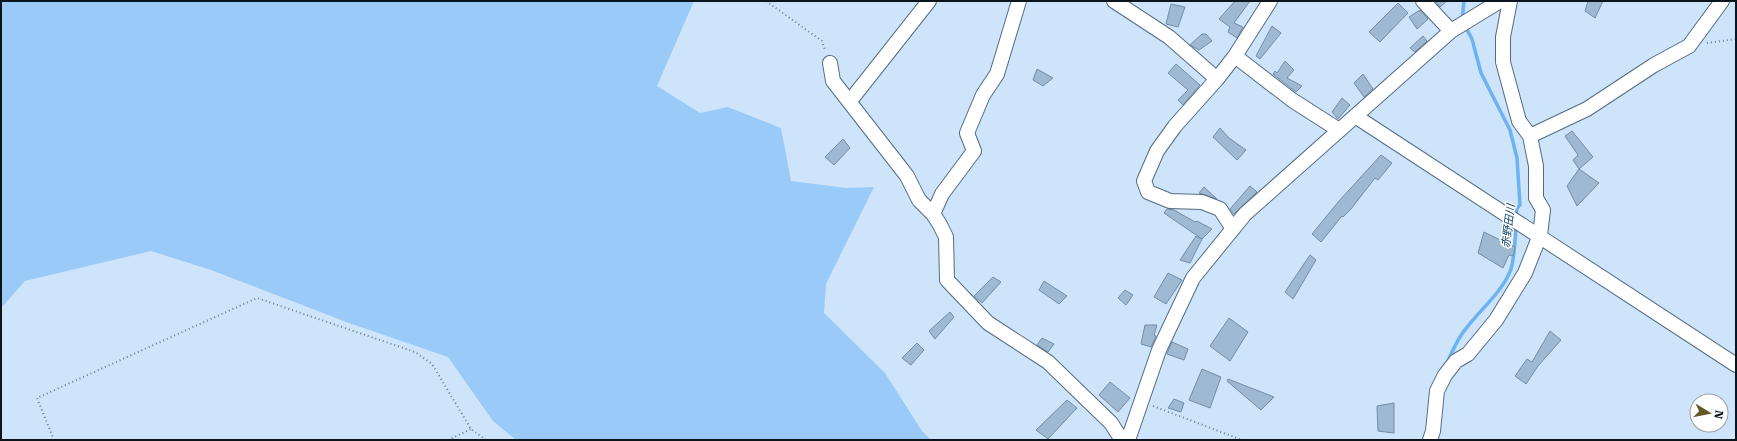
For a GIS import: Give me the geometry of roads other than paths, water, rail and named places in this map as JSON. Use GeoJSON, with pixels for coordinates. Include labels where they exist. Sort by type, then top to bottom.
{"type":"FeatureCollection","features":[{"type":"Feature","properties":{"kind":"street"},"geometry":{"type":"LineString","coordinates":[[850,101],[929,1]]}},
{"type":"Feature","properties":{"kind":"street"},"geometry":{"type":"LineString","coordinates":[[933,214],[942,194],[974,151],[967,133],[984,95],[997,74],[1019,1]]}},
{"type":"Feature","properties":{"kind":"street"},"geometry":{"type":"LineString","coordinates":[[1114,1],[1169,37],[1217,79]]}},
{"type":"Feature","properties":{"kind":"street"},"geometry":{"type":"LineString","coordinates":[[1233,229],[1220,209],[1202,202],[1170,201],[1148,192],[1144,181],[1157,151],[1175,126],[1217,79],[1235,56],[1270,1]]}},
{"type":"Feature","properties":{"kind":"street"},"geometry":{"type":"LineString","coordinates":[[1423,1],[1451,31]]}},
{"type":"Feature","properties":{"kind":"street"},"geometry":{"type":"LineString","coordinates":[[1128,440],[1159,350],[1194,278],[1233,229],[1255,205],[1451,31],[1500,1]]}},
{"type":"Feature","properties":{"kind":"street"},"geometry":{"type":"LineString","coordinates":[[1430,440],[1433,431],[1437,391],[1445,375],[1456,361],[1468,354],[1496,320],[1525,273],[1543,210],[1536,198],[1536,166],[1530,136],[1519,121],[1503,62],[1503,36],[1510,1]]}},
{"type":"Feature","properties":{"kind":"street"},"geometry":{"type":"LineString","coordinates":[[1530,136],[1587,109],[1654,65],[1689,46],[1722,1]]}},
{"type":"Feature","properties":{"kind":"street"},"geometry":{"type":"LineString","coordinates":[[1235,56],[1292,100],[1339,130]]}},
{"type":"Feature","properties":{"kind":"street"},"geometry":{"type":"LineString","coordinates":[[830,63],[833,81],[907,176],[919,200],[933,214],[946,237],[947,280],[988,323],[1048,362],[1111,423],[1122,440]]}},
{"type":"Feature","properties":{"kind":"street"},"geometry":{"type":"LineString","coordinates":[[1355,116],[1514,218],[1736,364]]}},
{"type":"Feature","properties":{"kind":"waterway","name":"赤野田川"},"geometry":{"type":"LineString","coordinates":[[1462,21],[1464,1]]}},
{"type":"Feature","properties":{"kind":"waterway","name":"赤野田川"},"geometry":{"type":"LineString","coordinates":[[1465,26],[1472,39],[1481,73],[1510,130],[1517,158],[1520,205],[1517,208],[1516,218]]}},
{"type":"Feature","properties":{"kind":"waterway","name":"赤野田川"},"geometry":{"type":"LineString","coordinates":[[1448,361],[1462,334],[1503,285],[1511,269],[1515,248],[1516,226]]}}]}
